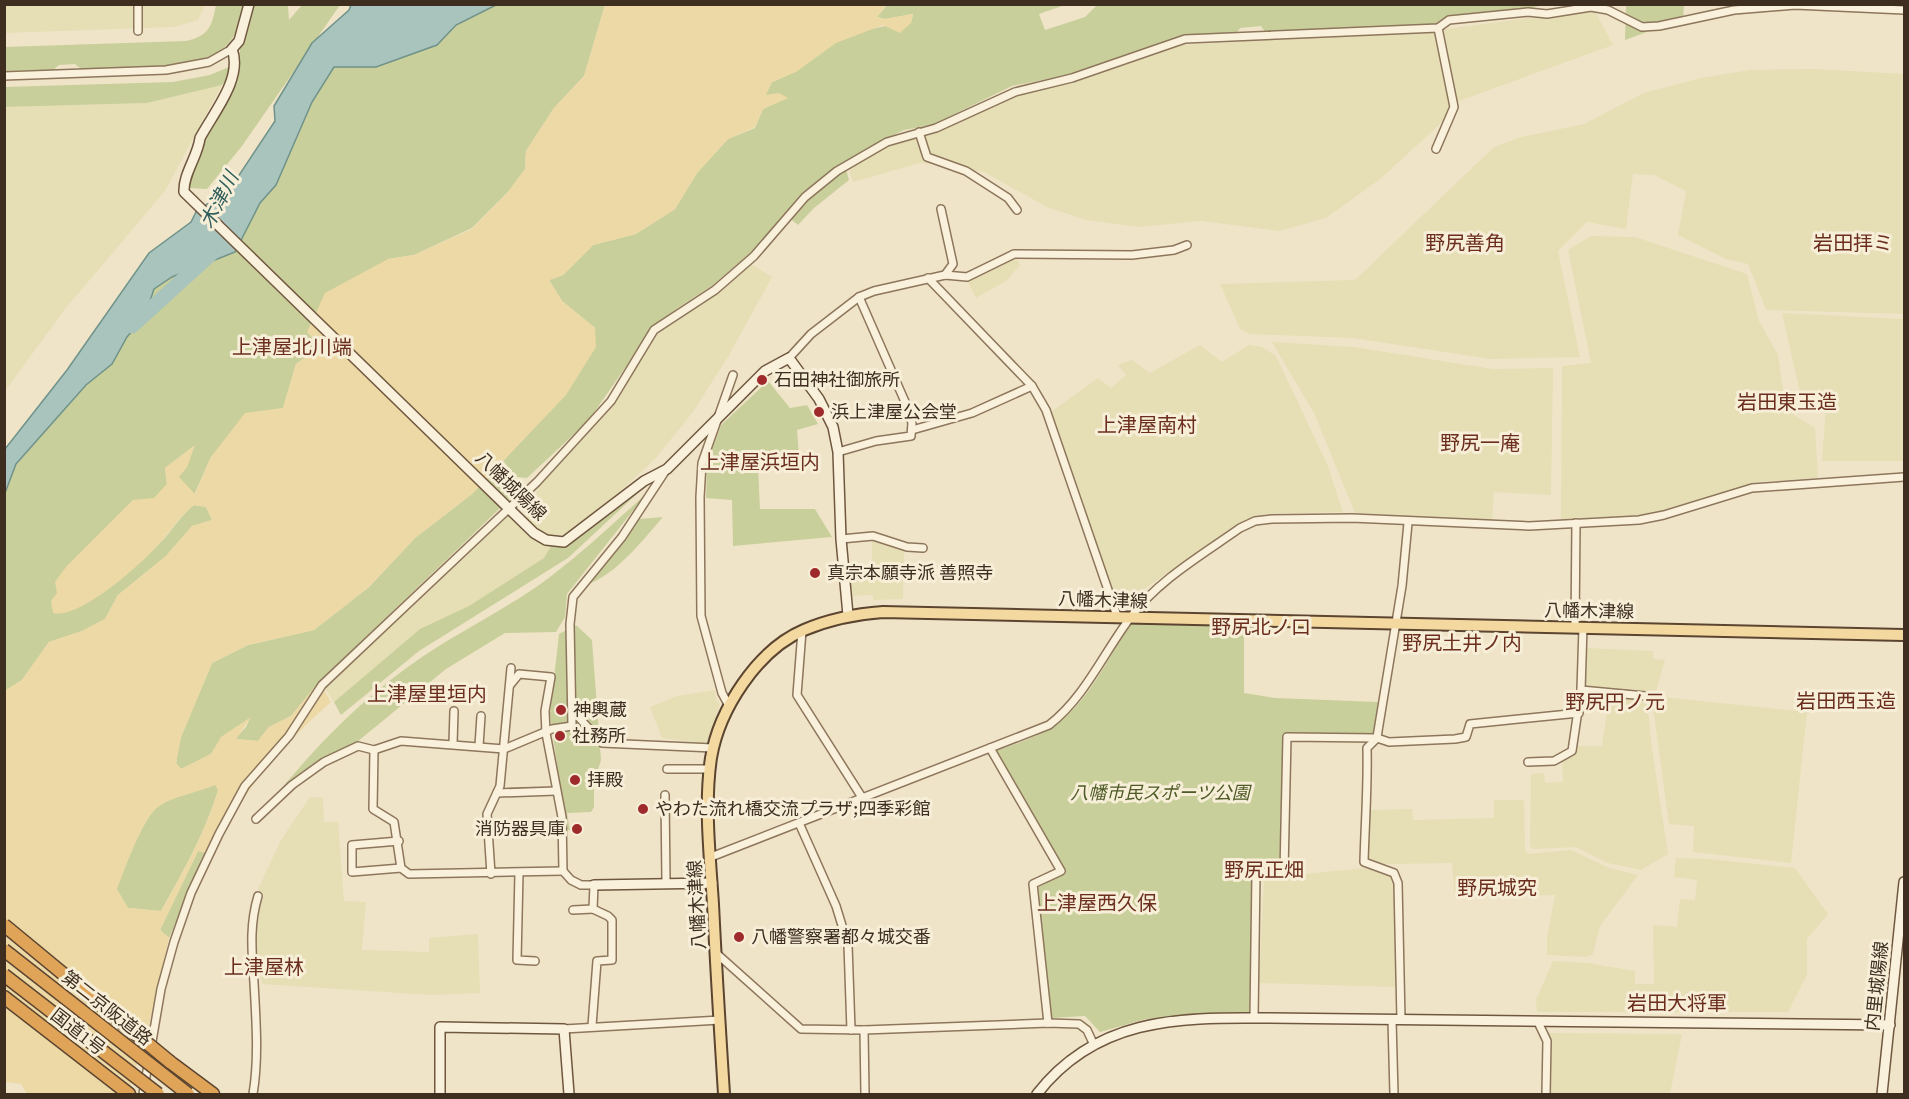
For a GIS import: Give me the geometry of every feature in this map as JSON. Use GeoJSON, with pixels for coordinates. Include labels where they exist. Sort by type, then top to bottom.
{"type":"FeatureCollection","features":[{"type":"Feature","properties":{"kind":"highway","name":"国道1号"},"geometry":{"type":"LineString","coordinates":[[4,925],[213,1095]]}},
{"type":"Feature","properties":{"kind":"highway","name":"第二京阪道路"},"geometry":{"type":"LineString","coordinates":[[4,950],[188,1095]]}},
{"type":"Feature","properties":{"kind":"highway","name":"第二京阪道路"},"geometry":{"type":"LineString","coordinates":[[4,975],[158,1095]]}},
{"type":"Feature","properties":{"kind":"highway","name":"国道1号"},"geometry":{"type":"LineString","coordinates":[[4,997],[129,1095]]}},
{"type":"Feature","properties":{"kind":"main road","name":"八幡城陽線"},"geometry":{"type":"LineString","coordinates":[[249,4],[239,40],[232,49],[236,59],[235,73],[200,138],[198,149],[183,185],[184,192],[534,533],[546,540],[564,542],[644,481],[667,469],[765,371],[789,358]]}},
{"type":"Feature","properties":{"kind":"main road"},"geometry":{"type":"LineString","coordinates":[[789,358],[819,399],[833,427],[838,452],[841,539],[848,615]]}},
{"type":"Feature","properties":{"kind":"main road","name":"八幡木津線"},"geometry":{"type":"LineString","coordinates":[[724,1095],[711,857],[710,769],[713,748],[728,704],[761,663],[802,631],[848,615],[883,612],[1905,635]]}},
{"type":"Feature","properties":{"kind":"main road","name":"内里城陽線"},"geometry":{"type":"LineString","coordinates":[[1882,1095],[1905,882]]}},
{"type":"Feature","properties":{"kind":"main road"},"geometry":{"type":"LineString","coordinates":[[594,885],[712,883]]}},
{"type":"Feature","properties":{"kind":"main road"},"geometry":{"type":"LineString","coordinates":[[1037,1095],[1065,1065],[1093,1043],[1138,1026],[1254,1018],[1890,1025]]}},
{"type":"Feature","properties":{"kind":"main road"},"geometry":{"type":"LineString","coordinates":[[440,1095],[440,1027],[564,1029],[569,1095]]}},
{"type":"Feature","properties":{"kind":"street"},"geometry":{"type":"LineString","coordinates":[[138,4],[138,31]]}},
{"type":"Feature","properties":{"kind":"street"},"geometry":{"type":"LineString","coordinates":[[143,1095],[161,989],[174,942],[191,893],[245,786],[289,736],[322,686],[508,506],[537,482],[611,401],[654,330],[723,283],[754,256],[805,197],[837,171],[886,142],[936,128],[1015,92],[1072,78],[1185,39],[1438,28],[1449,20],[1528,12],[1546,15],[1591,7],[1608,10],[1642,27],[1659,26],[1734,10],[1795,5],[1905,10]]}},
{"type":"Feature","properties":{"kind":"street"},"geometry":{"type":"LineString","coordinates":[[1436,150],[1454,107],[1438,28]]}},
{"type":"Feature","properties":{"kind":"street"},"geometry":{"type":"LineString","coordinates":[[4,76],[166,70],[209,62],[232,49]]}},
{"type":"Feature","properties":{"kind":"street"},"geometry":{"type":"LineString","coordinates":[[919,132],[927,158],[966,171],[1008,198],[1017,210]]}},
{"type":"Feature","properties":{"kind":"street"},"geometry":{"type":"LineString","coordinates":[[941,209],[954,264],[945,275]]}},
{"type":"Feature","properties":{"kind":"street"},"geometry":{"type":"LineString","coordinates":[[789,358],[811,334],[859,297],[873,291],[945,275],[967,278],[1014,254],[1132,255],[1174,250],[1187,245]]}},
{"type":"Feature","properties":{"kind":"street"},"geometry":{"type":"LineString","coordinates":[[928,278],[1032,387],[1046,410],[1117,616]]}},
{"type":"Feature","properties":{"kind":"street"},"geometry":{"type":"LineString","coordinates":[[838,452],[876,441],[911,436],[912,430],[906,404],[859,297]]}},
{"type":"Feature","properties":{"kind":"street"},"geometry":{"type":"LineString","coordinates":[[728,704],[722,693],[701,616],[699,594],[702,463],[733,375]]}},
{"type":"Feature","properties":{"kind":"street"},"geometry":{"type":"LineString","coordinates":[[912,430],[972,413],[1032,387]]}},
{"type":"Feature","properties":{"kind":"street"},"geometry":{"type":"LineString","coordinates":[[256,819],[292,785],[324,762],[358,746],[374,750],[401,741],[504,749],[552,729],[572,726],[570,624],[573,597],[622,537],[667,469]]}},
{"type":"Feature","properties":{"kind":"street"},"geometry":{"type":"LineString","coordinates":[[711,857],[1049,725],[1066,712],[1130,618],[1159,586],[1240,528],[1255,521],[1352,518],[1408,523],[1529,526],[1639,520],[1664,515],[1752,488],[1905,477]]}},
{"type":"Feature","properties":{"kind":"street"},"geometry":{"type":"LineString","coordinates":[[1394,1095],[1398,883],[1394,873],[1365,862],[1369,791],[1367,748],[1377,738],[1396,624],[1408,523]]}},
{"type":"Feature","properties":{"kind":"street"},"geometry":{"type":"LineString","coordinates":[[1528,762],[1554,761],[1572,750],[1581,690],[1576,523]]}},
{"type":"Feature","properties":{"kind":"street"},"geometry":{"type":"LineString","coordinates":[[841,539],[873,536],[907,547],[923,548]]}},
{"type":"Feature","properties":{"kind":"street"},"geometry":{"type":"LineString","coordinates":[[802,631],[797,695],[863,799]]}},
{"type":"Feature","properties":{"kind":"street"},"geometry":{"type":"LineString","coordinates":[[491,874],[487,814],[502,777],[512,668]]}},
{"type":"Feature","properties":{"kind":"street"},"geometry":{"type":"LineString","coordinates":[[510,685],[519,674],[551,676],[545,711],[546,733],[564,836],[563,871],[571,880],[581,885],[594,885],[592,909]]}},
{"type":"Feature","properties":{"kind":"street"},"geometry":{"type":"LineString","coordinates":[[1581,690],[1656,697]]}},
{"type":"Feature","properties":{"kind":"street"},"geometry":{"type":"LineString","coordinates":[[453,744],[454,711]]}},
{"type":"Feature","properties":{"kind":"street"},"geometry":{"type":"LineString","coordinates":[[573,711],[602,743],[713,748]]}},
{"type":"Feature","properties":{"kind":"street"},"geometry":{"type":"LineString","coordinates":[[1254,1018],[1256,873],[1284,871],[1287,737],[1377,738],[1389,742],[1455,739],[1466,737],[1470,724],[1579,713]]}},
{"type":"Feature","properties":{"kind":"street"},"geometry":{"type":"LineString","coordinates":[[479,746],[481,716]]}},
{"type":"Feature","properties":{"kind":"street"},"geometry":{"type":"LineString","coordinates":[[990,748],[1061,872],[1033,884],[1048,1023]]}},
{"type":"Feature","properties":{"kind":"street"},"geometry":{"type":"LineString","coordinates":[[374,750],[373,809],[394,822],[399,841],[401,868]]}},
{"type":"Feature","properties":{"kind":"street"},"geometry":{"type":"LineString","coordinates":[[667,769],[710,769]]}},
{"type":"Feature","properties":{"kind":"street"},"geometry":{"type":"LineString","coordinates":[[497,793],[556,791]]}},
{"type":"Feature","properties":{"kind":"street"},"geometry":{"type":"LineString","coordinates":[[665,795],[666,882]]}},
{"type":"Feature","properties":{"kind":"street"},"geometry":{"type":"LineString","coordinates":[[799,823],[836,906],[848,945],[851,1030]]}},
{"type":"Feature","properties":{"kind":"street"},"geometry":{"type":"LineString","coordinates":[[399,841],[352,845],[352,872],[401,868],[409,874],[563,871]]}},
{"type":"Feature","properties":{"kind":"street"},"geometry":{"type":"LineString","coordinates":[[519,873],[517,960],[535,961]]}},
{"type":"Feature","properties":{"kind":"street"},"geometry":{"type":"LineString","coordinates":[[253,1095],[256,1060],[250,940],[258,896]]}},
{"type":"Feature","properties":{"kind":"street"},"geometry":{"type":"LineString","coordinates":[[573,910],[592,909],[612,920],[612,960],[597,961],[592,1026]]}},
{"type":"Feature","properties":{"kind":"street"},"geometry":{"type":"LineString","coordinates":[[716,954],[801,1029],[864,1030],[1048,1023],[1079,1024],[1087,1030],[1093,1043]]}},
{"type":"Feature","properties":{"kind":"street"},"geometry":{"type":"LineString","coordinates":[[564,1029],[720,1020]]}},
{"type":"Feature","properties":{"kind":"street"},"geometry":{"type":"LineString","coordinates":[[1538,1022],[1547,1041],[1546,1095]]}},
{"type":"Feature","properties":{"kind":"street"},"geometry":{"type":"LineString","coordinates":[[864,1030],[865,1095]]}},
{"type":"Feature","properties":{"kind":"shaded area"},"geometry":{"type":"Polygon","coordinates":[[[4,5],[205,5],[198,20],[174,27],[5,33],[4,5]]]}},
{"type":"Feature","properties":{"kind":"shaded area"},"geometry":{"type":"Polygon","coordinates":[[[1594,9],[1613,45],[1459,101],[1439,125],[1379,180],[1326,218],[1279,231],[1201,221],[1138,227],[1086,220],[1047,207],[984,172],[932,164],[920,163],[853,182],[849,170],[863,153],[897,135],[926,130],[1021,93],[1056,87],[1167,46],[1440,30],[1594,9]]]}},
{"type":"Feature","properties":{"kind":"shaded area"},"geometry":{"type":"Polygon","coordinates":[[[1814,69],[1904,74],[1904,314],[1766,310],[1748,264],[1726,259],[1678,235],[1686,191],[1654,175],[1633,174],[1626,229],[1587,222],[1558,251],[1580,357],[1490,359],[1353,338],[1249,334],[1240,329],[1220,284],[1355,280],[1494,147],[1521,137],[1584,124],[1644,93],[1701,78],[1750,70],[1814,69]]]}},
{"type":"Feature","properties":{"kind":"shaded area"},"geometry":{"type":"Polygon","coordinates":[[[222,85],[165,191],[65,309],[5,391],[5,107],[147,103],[222,85]]]}},
{"type":"Feature","properties":{"kind":"shaded area"},"geometry":{"type":"Polygon","coordinates":[[[1591,236],[1635,237],[1747,274],[1759,321],[1778,355],[1786,410],[1815,428],[1818,478],[1757,482],[1643,516],[1561,519],[1562,366],[1591,363],[1568,250],[1591,236]]]}},
{"type":"Feature","properties":{"kind":"shaded area"},"geometry":{"type":"Polygon","coordinates":[[[1015,256],[1020,265],[1006,281],[976,298],[967,280],[1015,256]]]}},
{"type":"Feature","properties":{"kind":"shaded area"},"geometry":{"type":"Polygon","coordinates":[[[751,264],[772,277],[729,355],[693,412],[655,459],[601,509],[561,540],[549,539],[526,521],[526,513],[545,475],[600,415],[657,330],[751,264]]]}},
{"type":"Feature","properties":{"kind":"shaded area"},"geometry":{"type":"Polygon","coordinates":[[[1782,313],[1904,319],[1904,461],[1822,461],[1826,408],[1801,397],[1782,313]]]}},
{"type":"Feature","properties":{"kind":"shaded area"},"geometry":{"type":"Polygon","coordinates":[[[1272,342],[1354,347],[1493,369],[1553,368],[1551,495],[1494,492],[1492,521],[1355,513],[1314,413],[1272,342]]]}},
{"type":"Feature","properties":{"kind":"shaded area"},"geometry":{"type":"Polygon","coordinates":[[[1200,345],[1222,362],[1249,345],[1262,347],[1276,356],[1328,466],[1343,512],[1265,514],[1246,519],[1118,607],[1051,412],[1098,378],[1111,388],[1126,375],[1118,365],[1132,360],[1150,373],[1200,345]]]}},
{"type":"Feature","properties":{"kind":"shaded area"},"geometry":{"type":"Polygon","coordinates":[[[501,513],[513,514],[552,545],[544,558],[469,606],[419,630],[334,702],[321,682],[501,513]]]}},
{"type":"Feature","properties":{"kind":"shaded area"},"geometry":{"type":"Polygon","coordinates":[[[872,538],[904,548],[903,599],[873,600],[873,595],[850,596],[849,571],[872,570],[872,538]]]}},
{"type":"Feature","properties":{"kind":"shaded area"},"geometry":{"type":"Polygon","coordinates":[[[1585,648],[1653,651],[1653,659],[1665,660],[1655,694],[1588,689],[1585,687],[1585,648]]]}},
{"type":"Feature","properties":{"kind":"shaded area"},"geometry":{"type":"Polygon","coordinates":[[[715,690],[716,700],[720,704],[707,744],[662,738],[650,707],[677,696],[715,690]]]}},
{"type":"Feature","properties":{"kind":"shaded area"},"geometry":{"type":"Polygon","coordinates":[[[1591,694],[1647,700],[1668,854],[1641,870],[1608,863],[1576,847],[1534,849],[1530,846],[1531,774],[1544,773],[1545,783],[1563,782],[1562,760],[1572,755],[1578,746],[1602,746],[1608,705],[1590,702],[1591,694]]]}},
{"type":"Feature","properties":{"kind":"shaded area"},"geometry":{"type":"Polygon","coordinates":[[[1663,697],[1807,712],[1791,863],[1693,852],[1694,826],[1669,824],[1653,707],[1663,697]]]}},
{"type":"Feature","properties":{"kind":"shaded area"},"geometry":{"type":"Polygon","coordinates":[[[310,797],[323,798],[324,822],[338,822],[344,901],[366,902],[362,950],[429,952],[429,938],[478,934],[480,993],[431,995],[262,984],[254,943],[258,913],[264,896],[258,889],[281,840],[310,797]]]}},
{"type":"Feature","properties":{"kind":"shaded area"},"geometry":{"type":"Polygon","coordinates":[[[1494,800],[1524,800],[1525,849],[1528,854],[1571,850],[1609,868],[1638,875],[1600,926],[1593,954],[1587,957],[1547,955],[1547,938],[1555,895],[1455,898],[1452,863],[1388,864],[1367,861],[1368,810],[1412,809],[1413,820],[1494,818],[1494,800]]]}},
{"type":"Feature","properties":{"kind":"shaded area"},"geometry":{"type":"Polygon","coordinates":[[[1676,858],[1795,868],[1828,914],[1807,939],[1807,975],[1788,1012],[1537,1012],[1536,1000],[1553,961],[1588,963],[1635,971],[1635,984],[1654,984],[1653,925],[1677,927],[1680,899],[1695,900],[1697,880],[1674,877],[1676,858]]]}},
{"type":"Feature","properties":{"kind":"shaded area"},"geometry":{"type":"Polygon","coordinates":[[[1365,868],[1392,877],[1395,886],[1397,987],[1259,983],[1264,878],[1365,868]]]}},
{"type":"Feature","properties":{"kind":"shaded area"},"geometry":{"type":"Polygon","coordinates":[[[1545,1033],[1682,1034],[1670,1094],[1547,1094],[1550,1052],[1545,1033]]]}},
{"type":"Feature","properties":{"kind":"green space"},"geometry":{"type":"Polygon","coordinates":[[[216,5],[245,5],[239,27],[226,46],[213,55],[197,61],[157,67],[81,69],[75,64],[59,65],[53,70],[5,71],[4,47],[194,39],[208,29],[216,5]]]}},
{"type":"Feature","properties":{"kind":"green space"},"geometry":{"type":"Polygon","coordinates":[[[253,5],[288,5],[289,20],[302,5],[340,5],[242,146],[207,189],[188,188],[202,149],[202,137],[238,70],[240,49],[253,5]]]}},
{"type":"Feature","properties":{"kind":"green space"},"geometry":{"type":"Polygon","coordinates":[[[496,5],[605,5],[584,76],[554,108],[526,151],[525,169],[508,192],[472,228],[414,255],[388,259],[321,347],[296,364],[283,408],[255,413],[224,442],[211,457],[194,495],[178,477],[187,467],[194,446],[165,468],[167,484],[154,499],[87,603],[143,560],[194,505],[206,507],[212,520],[192,526],[166,556],[118,595],[105,619],[82,631],[49,642],[22,680],[5,691],[4,493],[16,465],[86,385],[112,364],[127,337],[145,316],[154,289],[172,277],[235,251],[260,203],[276,185],[312,102],[334,67],[376,67],[437,45],[456,25],[496,5]]]}},
{"type":"Feature","properties":{"kind":"green space"},"geometry":{"type":"Polygon","coordinates":[[[887,5],[1065,5],[1039,14],[1045,30],[1085,17],[1097,5],[1547,5],[1534,7],[1520,15],[1461,16],[1442,25],[1266,33],[1261,26],[1240,28],[1236,34],[1184,36],[1077,73],[1012,86],[932,125],[904,130],[865,149],[846,169],[849,180],[814,208],[798,225],[787,216],[759,245],[713,285],[676,309],[648,335],[588,421],[527,478],[517,477],[503,461],[515,448],[595,328],[562,301],[549,280],[563,275],[593,245],[636,234],[675,209],[697,173],[728,139],[755,128],[763,109],[787,98],[765,95],[772,82],[798,69],[844,38],[872,29],[911,23],[913,14],[885,19],[877,17],[887,5]]]}},
{"type":"Feature","properties":{"kind":"green space"},"geometry":{"type":"Polygon","coordinates":[[[1626,5],[1684,5],[1683,19],[1625,40],[1626,5]]]}},
{"type":"Feature","properties":{"kind":"green space"},"geometry":{"type":"Polygon","coordinates":[[[229,67],[229,77],[222,85],[147,103],[5,107],[4,87],[173,82],[210,75],[229,67]]]}},
{"type":"Feature","properties":{"kind":"green space"},"geometry":{"type":"Polygon","coordinates":[[[768,381],[790,408],[807,405],[818,424],[797,430],[799,455],[758,467],[760,509],[815,509],[832,537],[733,546],[732,500],[706,498],[707,464],[721,425],[768,381]]]}},
{"type":"Feature","properties":{"kind":"green space"},"geometry":{"type":"Polygon","coordinates":[[[499,466],[520,489],[319,682],[291,716],[269,727],[258,741],[235,739],[246,727],[250,718],[222,737],[211,754],[181,769],[176,763],[181,737],[212,663],[248,645],[314,630],[369,587],[415,538],[472,494],[499,466]]]}},
{"type":"Feature","properties":{"kind":"green space"},"geometry":{"type":"Polygon","coordinates":[[[653,479],[568,558],[419,651],[341,715],[334,702],[420,629],[469,606],[544,558],[552,545],[653,479]]]}},
{"type":"Feature","properties":{"kind":"green space"},"geometry":{"type":"Polygon","coordinates":[[[647,493],[567,594],[565,617],[556,632],[505,633],[446,669],[357,742],[323,760],[274,798],[325,740],[381,688],[422,657],[550,577],[647,493]]]}},
{"type":"Feature","properties":{"kind":"green space"},"geometry":{"type":"Polygon","coordinates":[[[663,517],[618,565],[586,585],[639,519],[663,517]]]}},
{"type":"Feature","properties":{"kind":"green space","name":"八幡市民スポーツ公園"},"geometry":{"type":"Polygon","coordinates":[[[1131,622],[1244,626],[1244,693],[1275,698],[1378,702],[1374,735],[1284,733],[1279,867],[1254,869],[1249,1012],[1146,1019],[1100,1032],[1085,1016],[1051,1018],[1037,888],[1066,872],[996,751],[1038,735],[1064,718],[1087,693],[1131,622]]]}},
{"type":"Feature","properties":{"kind":"green space"},"geometry":{"type":"Polygon","coordinates":[[[576,625],[592,640],[601,760],[594,783],[594,807],[591,812],[567,813],[570,830],[566,830],[550,714],[559,634],[576,625]]]}},
{"type":"Feature","properties":{"kind":"green space"},"geometry":{"type":"Polygon","coordinates":[[[216,784],[218,790],[207,821],[161,911],[128,908],[116,889],[140,832],[153,812],[172,799],[216,784]]]}},
{"type":"Feature","properties":{"kind":"green space"},"geometry":{"type":"Polygon","coordinates":[[[198,851],[206,853],[169,938],[160,930],[198,851]]]}},
{"type":"Feature","properties":{"kind":"sand"},"geometry":{"type":"Polygon","coordinates":[[[887,4],[877,17],[885,19],[913,14],[911,23],[900,33],[883,25],[836,43],[796,72],[772,82],[766,95],[779,93],[788,98],[763,109],[755,127],[728,139],[697,173],[675,209],[636,234],[593,245],[563,275],[549,280],[562,301],[595,328],[596,347],[566,395],[472,494],[415,538],[369,587],[314,630],[248,645],[212,663],[181,737],[176,763],[181,769],[211,754],[221,737],[251,717],[236,739],[258,741],[269,727],[291,716],[319,682],[331,702],[294,737],[263,772],[249,790],[212,854],[198,851],[160,930],[169,938],[150,1020],[128,1094],[27,1094],[21,1084],[5,1082],[4,691],[22,680],[49,642],[82,631],[105,619],[118,595],[166,556],[192,526],[212,520],[206,507],[194,505],[155,548],[128,573],[95,598],[65,613],[53,613],[51,601],[57,593],[55,582],[66,567],[133,500],[154,498],[167,484],[165,468],[195,445],[187,467],[179,477],[195,494],[211,457],[245,413],[283,408],[296,364],[321,347],[307,332],[325,293],[388,259],[414,255],[472,229],[508,192],[525,169],[526,151],[554,108],[584,76],[605,5],[887,4]],[[215,785],[179,797],[159,806],[153,812],[135,844],[117,889],[128,908],[161,911],[201,836],[218,790],[215,785]]]}},
{"type":"Feature","properties":{"kind":"water"},"geometry":{"type":"Polygon","coordinates":[[[351,5],[496,5],[456,25],[437,45],[376,67],[334,67],[312,102],[276,185],[260,203],[235,252],[172,277],[154,289],[145,316],[127,337],[112,364],[86,385],[16,464],[5,493],[5,449],[67,370],[149,253],[191,222],[197,210],[228,192],[275,121],[274,106],[312,43],[349,10],[351,5]]]}},
{"type":"Feature","properties":{"kind":"waterway","name":"木津川"},"geometry":{"type":"LineString","coordinates":[[132,326],[212,253]]}},
{"type":"Feature","properties":{"kind":"place","name":"石田神社御旅所"},"geometry":{"type":"Point","coordinates":[762,380]}},
{"type":"Feature","properties":{"kind":"place","name":"浜上津屋公会堂"},"geometry":{"type":"Point","coordinates":[819,412]}},
{"type":"Feature","properties":{"kind":"place","name":"真宗本願寺派 善照寺"},"geometry":{"type":"Point","coordinates":[815,573]}},
{"type":"Feature","properties":{"kind":"place","name":"神輿蔵"},"geometry":{"type":"Point","coordinates":[561,710]}},
{"type":"Feature","properties":{"kind":"place","name":"社務所"},"geometry":{"type":"Point","coordinates":[560,736]}},
{"type":"Feature","properties":{"kind":"place","name":"拝殿"},"geometry":{"type":"Point","coordinates":[575,780]}},
{"type":"Feature","properties":{"kind":"place","name":"やわた流れ橋交流プラザ;四季彩館"},"geometry":{"type":"Point","coordinates":[643,809]}},
{"type":"Feature","properties":{"kind":"place","name":"消防器具庫"},"geometry":{"type":"Point","coordinates":[577,829]}},
{"type":"Feature","properties":{"kind":"place","name":"八幡警察署都々城交番"},"geometry":{"type":"Point","coordinates":[739,937]}},
{"type":"Feature","properties":{"kind":"district","name":"野尻善角"},"geometry":{"type":"Point","coordinates":[1465,243]}},
{"type":"Feature","properties":{"kind":"district","name":"岩田拝ミ"},"geometry":{"type":"Point","coordinates":[1853,243]}},
{"type":"Feature","properties":{"kind":"district","name":"上津屋北川端"},"geometry":{"type":"Point","coordinates":[292,347]}},
{"type":"Feature","properties":{"kind":"district","name":"岩田東玉造"},"geometry":{"type":"Point","coordinates":[1787,402]}},
{"type":"Feature","properties":{"kind":"district","name":"上津屋南村"},"geometry":{"type":"Point","coordinates":[1147,425]}},
{"type":"Feature","properties":{"kind":"district","name":"野尻一庵"},"geometry":{"type":"Point","coordinates":[1480,443]}},
{"type":"Feature","properties":{"kind":"district","name":"上津屋浜垣内"},"geometry":{"type":"Point","coordinates":[760,462]}},
{"type":"Feature","properties":{"kind":"district","name":"野尻北ノ口"},"geometry":{"type":"Point","coordinates":[1261,627]}},
{"type":"Feature","properties":{"kind":"district","name":"野尻土井ノ内"},"geometry":{"type":"Point","coordinates":[1462,643]}},
{"type":"Feature","properties":{"kind":"district","name":"上津屋里垣内"},"geometry":{"type":"Point","coordinates":[427,694]}},
{"type":"Feature","properties":{"kind":"district","name":"岩田西玉造"},"geometry":{"type":"Point","coordinates":[1846,701]}},
{"type":"Feature","properties":{"kind":"district","name":"野尻円ノ元"},"geometry":{"type":"Point","coordinates":[1615,702]}},
{"type":"Feature","properties":{"kind":"district","name":"野尻正畑"},"geometry":{"type":"Point","coordinates":[1264,870]}},
{"type":"Feature","properties":{"kind":"district","name":"野尻城究"},"geometry":{"type":"Point","coordinates":[1497,888]}},
{"type":"Feature","properties":{"kind":"district","name":"上津屋西久保"},"geometry":{"type":"Point","coordinates":[1097,903]}},
{"type":"Feature","properties":{"kind":"district","name":"上津屋林"},"geometry":{"type":"Point","coordinates":[264,967]}},
{"type":"Feature","properties":{"kind":"district","name":"岩田大将軍"},"geometry":{"type":"Point","coordinates":[1677,1003]}}]}
